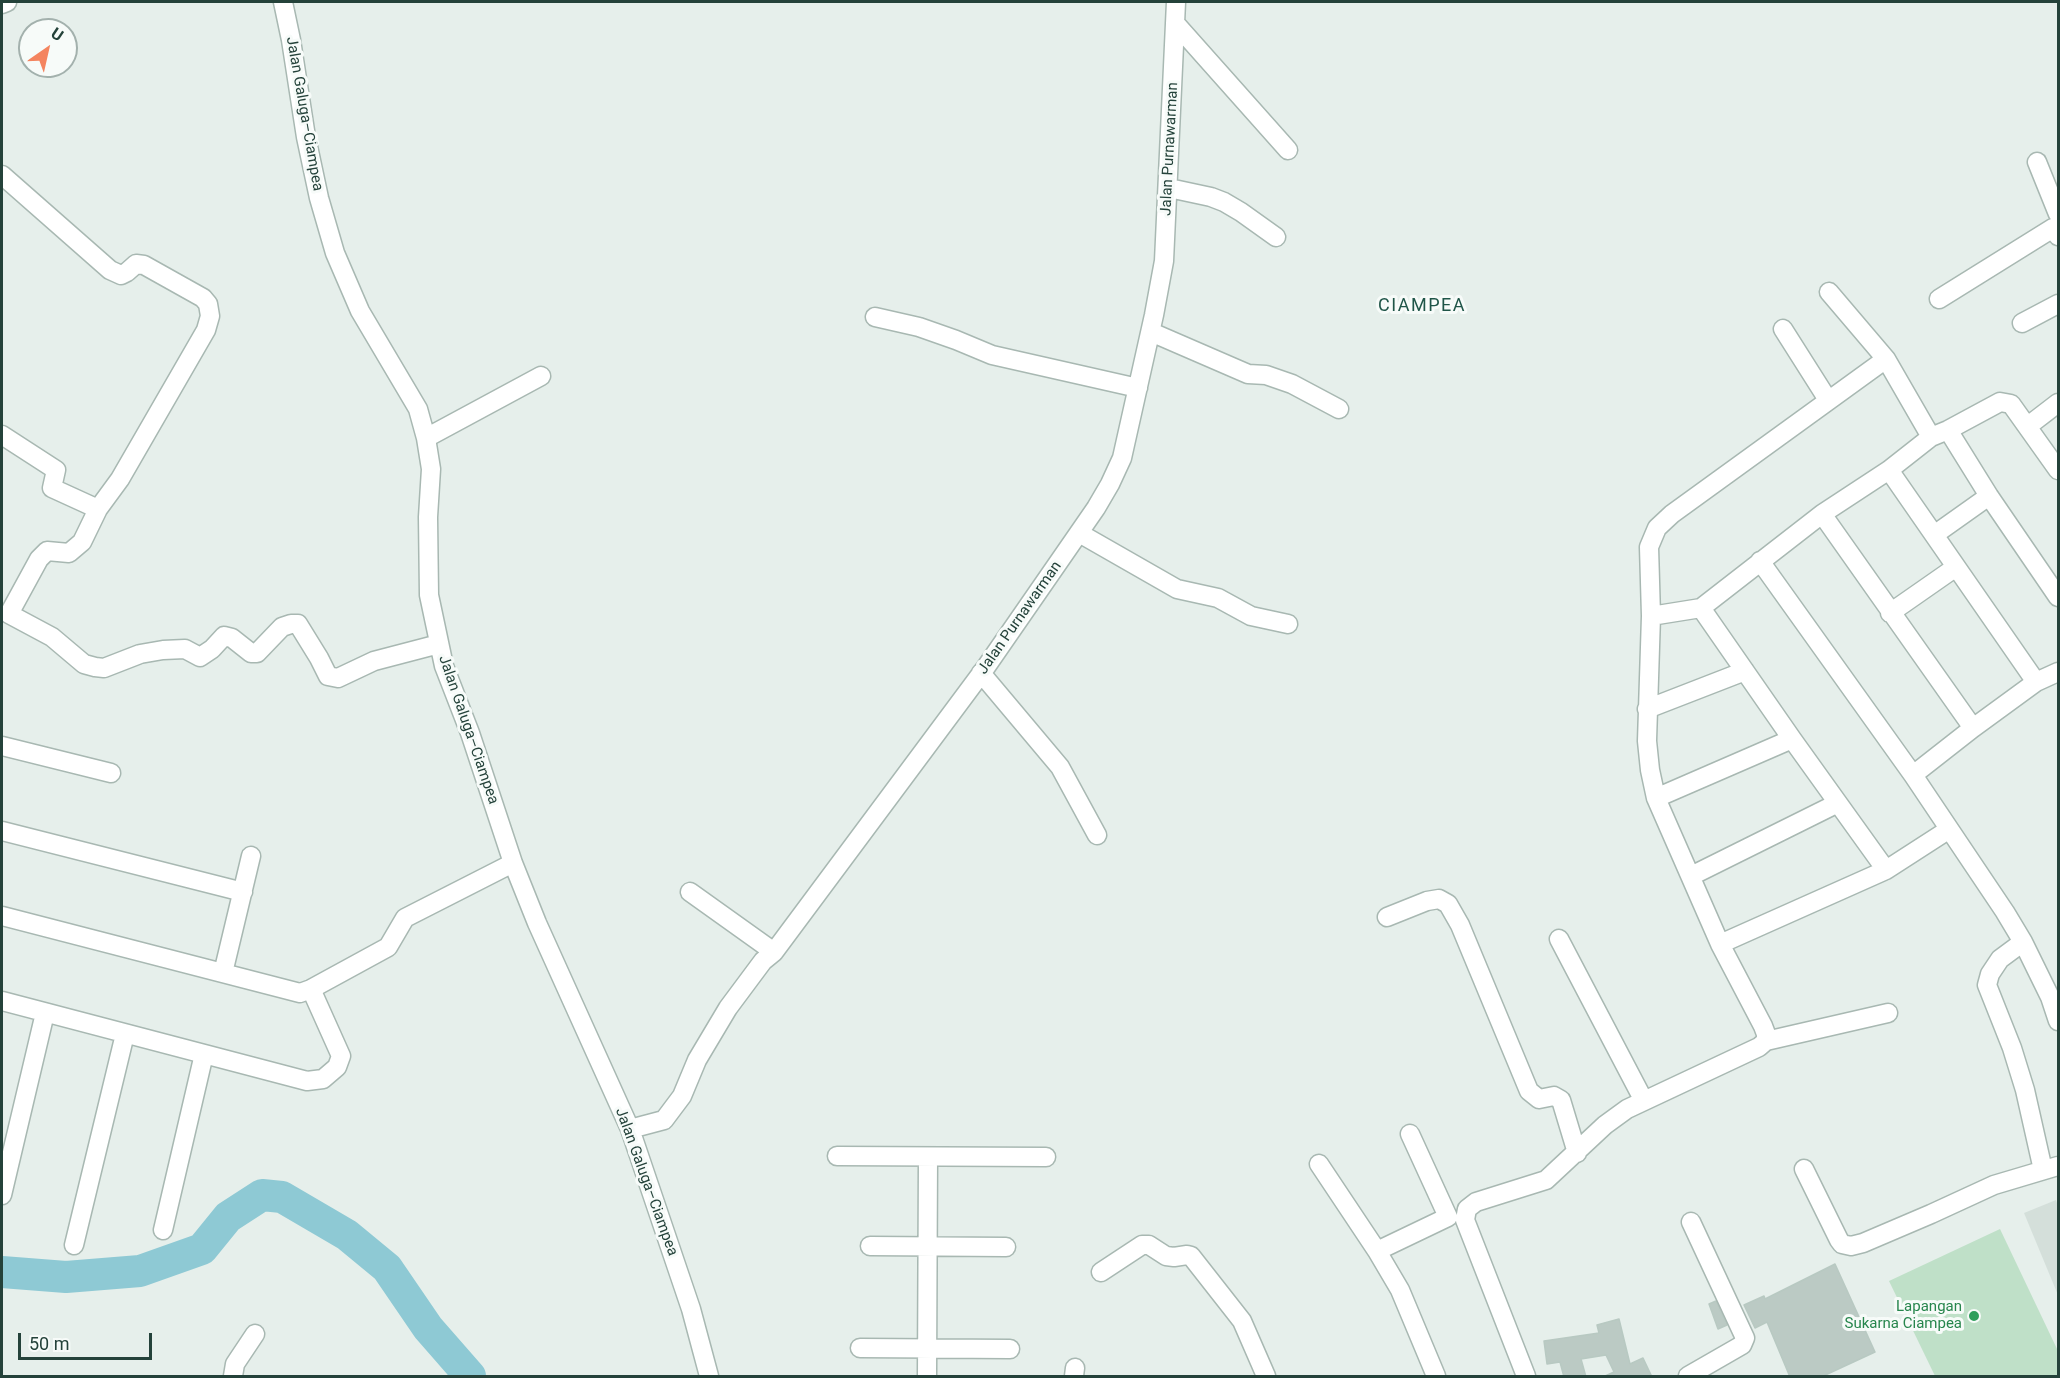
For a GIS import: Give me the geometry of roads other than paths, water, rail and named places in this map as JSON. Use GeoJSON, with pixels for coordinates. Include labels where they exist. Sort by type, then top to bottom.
{"type":"FeatureCollection","features":[{"type":"Feature","properties":{"kind":"street"},"geometry":{"type":"LineString","coordinates":[[2,4],[7,2]]}},
{"type":"Feature","properties":{"kind":"street","name":"Jalan Galuga–Ciampea"},"geometry":{"type":"LineString","coordinates":[[283,2],[306,137],[319,198],[335,253],[360,311],[418,409],[426,438],[431,470],[428,517],[429,595],[444,666],[470,733],[513,863],[537,923],[630,1129],[691,1309],[709,1377]]}},
{"type":"Feature","properties":{"kind":"street","name":"Jalan Purnawarman"},"geometry":{"type":"LineString","coordinates":[[630,1129],[664,1119],[682,1096],[701,1053],[729,1008],[763,961],[774,952],[981,674],[1079,533],[1110,484],[1122,458],[1151,332],[1164,261],[1176,2]]}},
{"type":"Feature","properties":{"kind":"street"},"geometry":{"type":"LineString","coordinates":[[1175,23],[1288,150]]}},
{"type":"Feature","properties":{"kind":"street"},"geometry":{"type":"LineString","coordinates":[[1940,299],[2057,225],[2037,162]]}},
{"type":"Feature","properties":{"kind":"street"},"geometry":{"type":"LineString","coordinates":[[2,176],[115,273],[121,275],[139,263],[203,298],[208,304],[210,316],[206,330],[120,479],[98,509],[82,542],[69,554],[47,551],[39,559],[9,614],[52,637],[84,664],[104,668],[140,654],[163,650],[185,650],[200,657],[213,649],[224,636],[232,638],[251,653],[257,654],[282,627],[291,624],[298,624],[327,676],[338,678],[374,661],[439,644]]}},
{"type":"Feature","properties":{"kind":"street"},"geometry":{"type":"LineString","coordinates":[[1169,188],[1224,202],[1276,237]]}},
{"type":"Feature","properties":{"kind":"street"},"geometry":{"type":"LineString","coordinates":[[1829,292],[1886,359],[1939,433],[1989,496],[2058,597]]}},
{"type":"Feature","properties":{"kind":"street"},"geometry":{"type":"LineString","coordinates":[[2022,323],[2058,304]]}},
{"type":"Feature","properties":{"kind":"street"},"geometry":{"type":"LineString","coordinates":[[875,317],[919,327],[992,355],[1138,388]]}},
{"type":"Feature","properties":{"kind":"street"},"geometry":{"type":"LineString","coordinates":[[1783,328],[1828,400]]}},
{"type":"Feature","properties":{"kind":"street"},"geometry":{"type":"LineString","coordinates":[[1151,332],[1248,374],[1266,375],[1292,384],[1340,409]]}},
{"type":"Feature","properties":{"kind":"street"},"geometry":{"type":"LineString","coordinates":[[1766,1041],[1763,1026],[1720,944],[1656,798],[1647,741],[1651,616],[1649,547],[1657,528],[1672,514],[1886,359]]}},
{"type":"Feature","properties":{"kind":"street"},"geometry":{"type":"LineString","coordinates":[[426,438],[541,376]]}},
{"type":"Feature","properties":{"kind":"street"},"geometry":{"type":"LineString","coordinates":[[1651,616],[1701,608],[1822,514],[1889,470],[1939,433],[2000,402],[2006,401],[2011,404],[2058,470]]}},
{"type":"Feature","properties":{"kind":"street"},"geometry":{"type":"LineString","coordinates":[[2028,426],[2058,403]]}},
{"type":"Feature","properties":{"kind":"street"},"geometry":{"type":"LineString","coordinates":[[2,435],[56,470],[52,488],[98,509]]}},
{"type":"Feature","properties":{"kind":"street"},"geometry":{"type":"LineString","coordinates":[[1889,470],[2036,682]]}},
{"type":"Feature","properties":{"kind":"street"},"geometry":{"type":"LineString","coordinates":[[1934,535],[1989,496]]}},
{"type":"Feature","properties":{"kind":"street"},"geometry":{"type":"LineString","coordinates":[[1822,514],[1973,728]]}},
{"type":"Feature","properties":{"kind":"street"},"geometry":{"type":"LineString","coordinates":[[1079,533],[1177,589],[1218,597],[1251,616],[1288,624]]}},
{"type":"Feature","properties":{"kind":"street"},"geometry":{"type":"LineString","coordinates":[[1760,561],[1912,775],[2005,912],[2023,942],[2050,997],[2058,1021]]}},
{"type":"Feature","properties":{"kind":"street"},"geometry":{"type":"LineString","coordinates":[[1890,613],[1956,567]]}},
{"type":"Feature","properties":{"kind":"street"},"geometry":{"type":"LineString","coordinates":[[1701,608],[1886,870]]}},
{"type":"Feature","properties":{"kind":"street"},"geometry":{"type":"LineString","coordinates":[[1647,709],[1745,670]]}},
{"type":"Feature","properties":{"kind":"street"},"geometry":{"type":"LineString","coordinates":[[1912,775],[2036,682],[2058,672]]}},
{"type":"Feature","properties":{"kind":"street"},"geometry":{"type":"LineString","coordinates":[[981,674],[1060,767],[1097,836]]}},
{"type":"Feature","properties":{"kind":"street"},"geometry":{"type":"LineString","coordinates":[[1656,798],[1792,739]]}},
{"type":"Feature","properties":{"kind":"street"},"geometry":{"type":"LineString","coordinates":[[2,746],[111,773]]}},
{"type":"Feature","properties":{"kind":"street"},"geometry":{"type":"LineString","coordinates":[[1691,876],[1838,803]]}},
{"type":"Feature","properties":{"kind":"street"},"geometry":{"type":"LineString","coordinates":[[1720,944],[1886,870],[1948,830]]}},
{"type":"Feature","properties":{"kind":"street"},"geometry":{"type":"LineString","coordinates":[[2,831],[243,892]]}},
{"type":"Feature","properties":{"kind":"street"},"geometry":{"type":"LineString","coordinates":[[223,973],[251,856]]}},
{"type":"Feature","properties":{"kind":"street"},"geometry":{"type":"LineString","coordinates":[[2,916],[300,993],[388,946],[405,918],[513,863]]}},
{"type":"Feature","properties":{"kind":"street"},"geometry":{"type":"LineString","coordinates":[[690,892],[774,952]]}},
{"type":"Feature","properties":{"kind":"street"},"geometry":{"type":"LineString","coordinates":[[1387,917],[1439,899],[1448,904],[1460,925],[1529,1091],[1539,1099],[1554,1096],[1561,1100],[1577,1153]]}},
{"type":"Feature","properties":{"kind":"street"},"geometry":{"type":"LineString","coordinates":[[1559,939],[1644,1101]]}},
{"type":"Feature","properties":{"kind":"street"},"geometry":{"type":"LineString","coordinates":[[1804,1169],[1839,1240],[1842,1244],[1851,1246],[1931,1214],[1994,1185],[2051,1168],[2015,1058],[1987,985],[1990,974],[2000,960],[2023,942]]}},
{"type":"Feature","properties":{"kind":"street"},"geometry":{"type":"LineString","coordinates":[[2,1001],[307,1081],[323,1078],[337,1067],[341,1056],[311,989]]}},
{"type":"Feature","properties":{"kind":"street"},"geometry":{"type":"LineString","coordinates":[[2,1195],[45,1013]]}},
{"type":"Feature","properties":{"kind":"street"},"geometry":{"type":"LineString","coordinates":[[1526,1377],[1465,1220],[1467,1209],[1476,1202],[1546,1180],[1605,1125],[1628,1109],[1759,1047],[1766,1041],[1888,1014]]}},
{"type":"Feature","properties":{"kind":"street"},"geometry":{"type":"LineString","coordinates":[[74,1245],[125,1034]]}},
{"type":"Feature","properties":{"kind":"street"},"geometry":{"type":"LineString","coordinates":[[163,1230],[204,1054]]}},
{"type":"Feature","properties":{"kind":"street"},"geometry":{"type":"LineString","coordinates":[[1377,1251],[1448,1218],[1410,1134]]}},
{"type":"Feature","properties":{"kind":"street"},"geometry":{"type":"LineString","coordinates":[[837,1156],[1046,1157]]}},
{"type":"Feature","properties":{"kind":"street"},"geometry":{"type":"LineString","coordinates":[[927,1377],[928,1157]]}},
{"type":"Feature","properties":{"kind":"street"},"geometry":{"type":"LineString","coordinates":[[1318,1164],[1377,1251],[1400,1290],[1436,1377]]}},
{"type":"Feature","properties":{"kind":"street"},"geometry":{"type":"LineString","coordinates":[[1688,1377],[1742,1345],[1745,1338],[1691,1222]]}},
{"type":"Feature","properties":{"kind":"street"},"geometry":{"type":"LineString","coordinates":[[1101,1272],[1142,1245],[1149,1245],[1166,1256],[1187,1254],[1191,1256],[1242,1321],[1266,1377]]}},
{"type":"Feature","properties":{"kind":"street"},"geometry":{"type":"LineString","coordinates":[[870,1246],[1006,1247]]}},
{"type":"Feature","properties":{"kind":"street"},"geometry":{"type":"LineString","coordinates":[[233,1377],[235,1364],[255,1334]]}},
{"type":"Feature","properties":{"kind":"street"},"geometry":{"type":"LineString","coordinates":[[860,1348],[1010,1349]]}},
{"type":"Feature","properties":{"kind":"waterway"},"geometry":{"type":"LineString","coordinates":[[2,1272],[66,1277],[140,1271],[202,1249],[228,1217],[262,1195],[282,1197],[347,1235],[387,1268],[428,1328],[470,1376]]}},
{"type":"Feature","properties":{"kind":"place","name":"Lapangan Sukarna Ciampea"},"geometry":{"type":"Point","coordinates":[1974,1316]}},
{"type":"Feature","properties":{"kind":"district","name":"CIAMPEA"},"geometry":{"type":"Point","coordinates":[1422,306]}}]}
